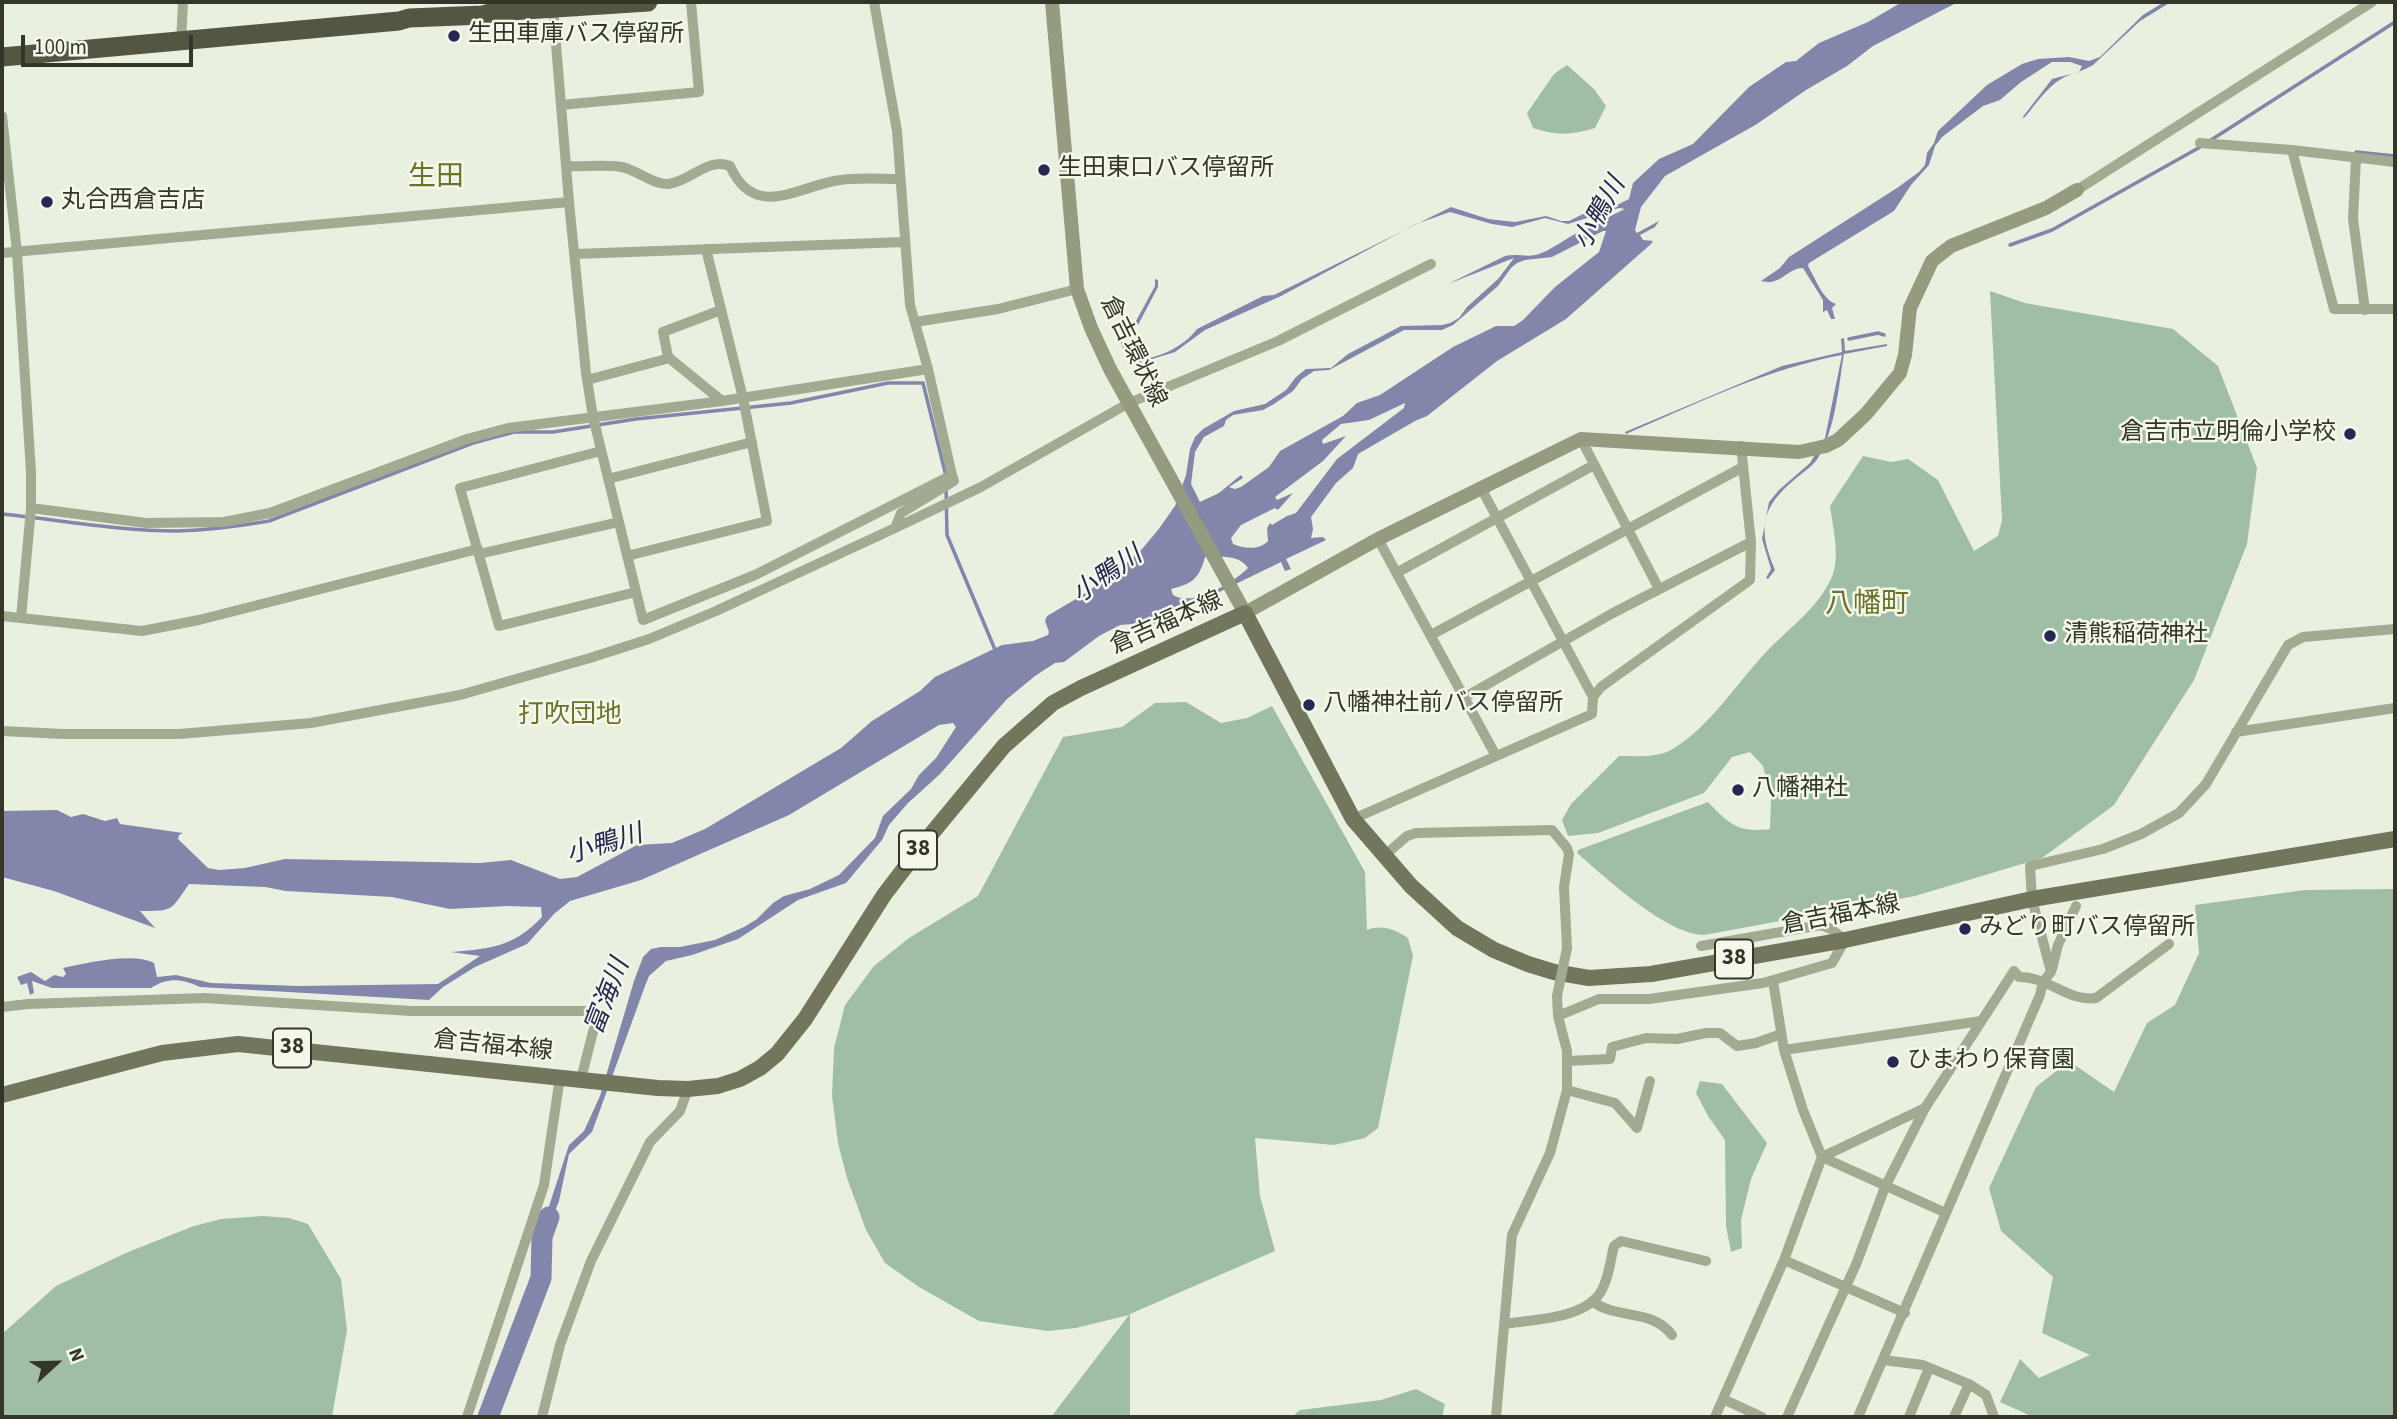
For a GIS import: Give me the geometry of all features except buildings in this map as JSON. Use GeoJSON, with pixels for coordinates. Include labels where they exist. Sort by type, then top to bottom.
{"type":"FeatureCollection","features":[{"type":"Feature","properties":{"kind":"highway"},"geometry":{"type":"LineString","coordinates":[[2,57],[181,43],[409,18],[483,15],[551,5],[648,2]]}},
{"type":"Feature","properties":{"kind":"main road","name":"倉吉福本線"},"geometry":{"type":"LineString","coordinates":[[2,1095],[162,1054],[238,1044],[688,1089],[718,1086],[740,1079],[761,1068],[785,1045],[805,1019],[884,895],[1004,746],[1053,704],[1081,688],[1245,613],[1353,819],[1384,856],[1411,886],[1457,928],[1494,950],[1554,972],[1589,978],[1651,974],[1845,940],[2032,899],[2395,839]]}},
{"type":"Feature","properties":{"kind":"street"},"geometry":{"type":"LineString","coordinates":[[181,43],[183,2]]}},
{"type":"Feature","properties":{"kind":"street"},"geometry":{"type":"LineString","coordinates":[[561,105],[699,92],[691,2]]}},
{"type":"Feature","properties":{"kind":"street"},"geometry":{"type":"LineString","coordinates":[[874,2],[897,131],[910,305],[954,481],[901,513],[895,528]]}},
{"type":"Feature","properties":{"kind":"street","name":"倉吉環状線"},"geometry":{"type":"LineString","coordinates":[[1052,2],[1077,289],[1110,369],[1245,613]]}},
{"type":"Feature","properties":{"kind":"street"},"geometry":{"type":"LineString","coordinates":[[1245,613],[1378,539],[1581,439],[1741,446],[1800,452],[1826,446],[1866,414],[1900,373],[1905,355],[1910,307],[1932,261],[1951,246],[2046,208],[2077,190],[2372,2]]}},
{"type":"Feature","properties":{"kind":"street"},"geometry":{"type":"LineString","coordinates":[[551,5],[587,380],[593,417],[643,621],[755,575],[952,475]]}},
{"type":"Feature","properties":{"kind":"street"},"geometry":{"type":"LineString","coordinates":[[2,116],[17,252],[31,508],[21,618]]}},
{"type":"Feature","properties":{"kind":"street"},"geometry":{"type":"LineString","coordinates":[[2200,143],[2395,162]]}},
{"type":"Feature","properties":{"kind":"street"},"geometry":{"type":"LineString","coordinates":[[2292,150],[2334,309],[2395,309]]}},
{"type":"Feature","properties":{"kind":"street"},"geometry":{"type":"LineString","coordinates":[[2356,159],[2353,219],[2365,310]]}},
{"type":"Feature","properties":{"kind":"street"},"geometry":{"type":"LineString","coordinates":[[566,166],[620,167],[663,184],[675,183],[720,163],[730,166],[736,180],[753,192],[772,199],[836,181],[900,178]]}},
{"type":"Feature","properties":{"kind":"street"},"geometry":{"type":"LineString","coordinates":[[2,253],[569,202]]}},
{"type":"Feature","properties":{"kind":"street"},"geometry":{"type":"LineString","coordinates":[[575,254],[904,242]]}},
{"type":"Feature","properties":{"kind":"street"},"geometry":{"type":"LineString","coordinates":[[627,556],[767,521],[743,398],[706,249]]}},
{"type":"Feature","properties":{"kind":"street"},"geometry":{"type":"LineString","coordinates":[[2,731],[166,734],[311,723],[460,695],[590,659],[649,639],[716,611],[895,528],[981,487],[1129,403],[1278,341],[1431,264]]}},
{"type":"Feature","properties":{"kind":"street"},"geometry":{"type":"LineString","coordinates":[[915,322],[998,309],[1077,289]]}},
{"type":"Feature","properties":{"kind":"street"},"geometry":{"type":"LineString","coordinates":[[721,310],[663,331],[670,358],[722,401]]}},
{"type":"Feature","properties":{"kind":"street"},"geometry":{"type":"LineString","coordinates":[[587,380],[670,358]]}},
{"type":"Feature","properties":{"kind":"street"},"geometry":{"type":"LineString","coordinates":[[31,508],[146,523],[224,522],[270,513],[477,436],[508,428],[722,401],[928,369]]}},
{"type":"Feature","properties":{"kind":"street"},"geometry":{"type":"LineString","coordinates":[[1581,439],[1659,589]]}},
{"type":"Feature","properties":{"kind":"street"},"geometry":{"type":"LineString","coordinates":[[608,479],[752,442]]}},
{"type":"Feature","properties":{"kind":"street"},"geometry":{"type":"LineString","coordinates":[[1593,697],[1601,687],[1750,580],[1751,541],[1741,446]]}},
{"type":"Feature","properties":{"kind":"street"},"geometry":{"type":"LineString","coordinates":[[601,451],[460,488],[499,626],[636,592]]}},
{"type":"Feature","properties":{"kind":"street"},"geometry":{"type":"LineString","coordinates":[[1398,572],[1594,465]]}},
{"type":"Feature","properties":{"kind":"street"},"geometry":{"type":"LineString","coordinates":[[1431,635],[1743,467]]}},
{"type":"Feature","properties":{"kind":"street"},"geometry":{"type":"LineString","coordinates":[[1353,819],[1592,714],[1593,697],[1481,488]]}},
{"type":"Feature","properties":{"kind":"street"},"geometry":{"type":"LineString","coordinates":[[2,616],[142,631],[199,620],[478,552],[619,522]]}},
{"type":"Feature","properties":{"kind":"street"},"geometry":{"type":"LineString","coordinates":[[1378,539],[1496,756]]}},
{"type":"Feature","properties":{"kind":"street"},"geometry":{"type":"LineString","coordinates":[[1465,697],[1563,641],[1751,541]]}},
{"type":"Feature","properties":{"kind":"street"},"geometry":{"type":"LineString","coordinates":[[2051,972],[2032,899],[2030,866],[2103,849],[2141,834],[2179,813],[2206,784],[2288,645],[2293,641],[2303,637],[2395,629]]}},
{"type":"Feature","properties":{"kind":"street"},"geometry":{"type":"LineString","coordinates":[[2236,732],[2395,708]]}},
{"type":"Feature","properties":{"kind":"street"},"geometry":{"type":"LineString","coordinates":[[1384,856],[1407,836],[1416,833],[1552,830],[1569,854],[1564,887],[1567,948],[1557,996],[1558,1016],[1567,1051],[1567,1090],[1550,1153],[1512,1235],[1496,1417]]}},
{"type":"Feature","properties":{"kind":"street"},"geometry":{"type":"LineString","coordinates":[[1858,1417],[2040,995],[2043,982],[2051,972],[2058,945],[2076,906]]}},
{"type":"Feature","properties":{"kind":"street"},"geometry":{"type":"LineString","coordinates":[[1558,1016],[1599,999],[1649,999],[1773,981],[1832,963],[1845,940],[1821,925],[1702,946]]}},
{"type":"Feature","properties":{"kind":"street"},"geometry":{"type":"LineString","coordinates":[[1787,1417],[1846,1288],[1885,1186],[1925,1108],[2014,971],[2019,977],[2030,976],[2083,1000],[2096,999],[2169,944]]}},
{"type":"Feature","properties":{"kind":"street"},"geometry":{"type":"LineString","coordinates":[[1715,1417],[1784,1260],[1822,1157],[1803,1110],[1784,1050],[1773,981]]}},
{"type":"Feature","properties":{"kind":"street"},"geometry":{"type":"LineString","coordinates":[[2,1007],[205,998],[411,1011],[584,1011],[597,1016],[583,1079]]}},
{"type":"Feature","properties":{"kind":"street"},"geometry":{"type":"LineString","coordinates":[[1784,1050],[1981,1021]]}},
{"type":"Feature","properties":{"kind":"street"},"geometry":{"type":"LineString","coordinates":[[1567,1061],[1610,1059],[1612,1047],[1646,1038],[1677,1039],[1720,1033],[1737,1046],[1756,1043],[1781,1034]]}},
{"type":"Feature","properties":{"kind":"street"},"geometry":{"type":"LineString","coordinates":[[467,1417],[544,1185],[560,1077]]}},
{"type":"Feature","properties":{"kind":"street"},"geometry":{"type":"LineString","coordinates":[[1567,1090],[1615,1103],[1637,1128],[1650,1081]]}},
{"type":"Feature","properties":{"kind":"street"},"geometry":{"type":"LineString","coordinates":[[542,1417],[560,1345],[591,1261],[650,1142],[680,1111],[688,1089]]}},
{"type":"Feature","properties":{"kind":"street"},"geometry":{"type":"LineString","coordinates":[[1822,1157],[1925,1108]]}},
{"type":"Feature","properties":{"kind":"street"},"geometry":{"type":"LineString","coordinates":[[1822,1157],[1946,1213]]}},
{"type":"Feature","properties":{"kind":"street"},"geometry":{"type":"LineString","coordinates":[[1504,1324],[1563,1315],[1598,1297],[1614,1246],[1621,1241],[1706,1261]]}},
{"type":"Feature","properties":{"kind":"street"},"geometry":{"type":"LineString","coordinates":[[1784,1260],[1905,1312]]}},
{"type":"Feature","properties":{"kind":"street"},"geometry":{"type":"LineString","coordinates":[[1592,1301],[1602,1308],[1642,1316],[1664,1324],[1672,1335]]}},
{"type":"Feature","properties":{"kind":"street"},"geometry":{"type":"LineString","coordinates":[[1883,1360],[1929,1368],[1969,1384],[1986,1395],[1994,1417]]}},
{"type":"Feature","properties":{"kind":"street"},"geometry":{"type":"LineString","coordinates":[[1909,1417],[1929,1368]]}},
{"type":"Feature","properties":{"kind":"street"},"geometry":{"type":"LineString","coordinates":[[1954,1417],[1969,1384]]}},
{"type":"Feature","properties":{"kind":"street"},"geometry":{"type":"LineString","coordinates":[[1723,1399],[1762,1417]]}},
{"type":"Feature","properties":{"kind":"green space"},"geometry":{"type":"Polygon","coordinates":[[[1567,65],[1594,89],[1606,106],[1595,128],[1564,134],[1533,128],[1527,113],[1554,74],[1567,65]]]}},
{"type":"Feature","properties":{"kind":"green space"},"geometry":{"type":"Polygon","coordinates":[[[1990,291],[2025,303],[2173,329],[2218,366],[2257,468],[2247,544],[2194,680],[2114,805],[2042,858],[1915,896],[1704,935],[1672,926],[1637,903],[1577,853],[1578,850],[1708,802],[1735,825],[1750,830],[1770,829],[1771,798],[1763,766],[1750,752],[1732,757],[1704,793],[1598,833],[1568,836],[1562,820],[1571,804],[1619,756],[1659,754],[1686,740],[1712,716],[1759,660],[1812,607],[1834,571],[1835,543],[1830,506],[1863,456],[1891,462],[1908,459],[1938,480],[1974,551],[1998,536],[2002,520],[1990,291]]]}},
{"type":"Feature","properties":{"kind":"green space"},"geometry":{"type":"Polygon","coordinates":[[[1186,702],[1221,723],[1247,718],[1272,706],[1365,872],[1367,930],[1383,928],[1403,935],[1408,938],[1413,956],[1378,1128],[1365,1138],[1334,1145],[1255,1138],[1260,1196],[1275,1251],[1130,1314],[1130,1417],[1051,1417],[1129,1315],[1076,1328],[1048,1331],[979,1321],[919,1287],[885,1263],[866,1230],[847,1178],[838,1143],[832,1096],[834,1048],[845,1005],[874,966],[909,938],[978,896],[1063,737],[1122,727],[1155,703],[1186,702]]]}},
{"type":"Feature","properties":{"kind":"green space"},"geometry":{"type":"Polygon","coordinates":[[[2395,889],[2395,1417],[2033,1417],[2000,1402],[2020,1359],[2039,1378],[2090,1355],[2042,1333],[2053,1277],[2001,1231],[1989,1188],[2036,1087],[2069,1061],[2114,1092],[2147,1023],[2175,1005],[2199,953],[2195,905],[2305,890],[2395,889]]]}},
{"type":"Feature","properties":{"kind":"green space"},"geometry":{"type":"Polygon","coordinates":[[[1700,1081],[1722,1084],[1767,1143],[1751,1179],[1741,1220],[1742,1248],[1731,1252],[1726,1226],[1725,1140],[1696,1093],[1700,1081]]]}},
{"type":"Feature","properties":{"kind":"green space"},"geometry":{"type":"Polygon","coordinates":[[[263,1216],[289,1218],[308,1224],[341,1279],[347,1330],[332,1417],[2,1417],[2,1334],[56,1286],[128,1252],[194,1226],[221,1219],[263,1216]]]}},
{"type":"Feature","properties":{"kind":"green space"},"geometry":{"type":"Polygon","coordinates":[[[1416,1389],[1445,1404],[1442,1417],[1292,1417],[1300,1410],[1381,1400],[1416,1389]]]}},
{"type":"Feature","properties":{"kind":"water"},"geometry":{"type":"Polygon","coordinates":[[[1902,2],[1958,2],[1873,46],[1757,124],[1665,176],[1641,207],[1635,230],[1637,233],[1659,221],[1655,227],[1640,235],[1643,240],[1653,241],[1651,244],[1566,319],[1497,361],[1427,416],[1358,454],[1353,468],[1336,483],[1311,517],[1311,538],[1323,537],[1326,540],[1286,559],[1291,569],[1285,571],[1281,562],[1143,629],[1132,624],[1120,625],[1099,636],[1064,662],[1055,663],[1007,699],[939,775],[908,803],[889,825],[882,840],[846,883],[798,900],[738,939],[666,961],[649,976],[592,1132],[569,1154],[559,1201],[541,1246],[536,1246],[569,1145],[584,1131],[600,1096],[643,957],[651,949],[715,940],[757,919],[784,896],[810,889],[839,875],[875,838],[883,816],[911,789],[919,775],[936,758],[956,727],[953,723],[939,725],[789,815],[641,880],[570,901],[554,914],[527,944],[475,967],[443,987],[429,1000],[200,987],[175,980],[151,988],[52,988],[32,981],[34,993],[30,995],[27,983],[21,985],[17,977],[31,972],[45,981],[54,975],[63,977],[66,974],[63,968],[122,958],[154,963],[157,977],[176,975],[211,983],[299,986],[438,984],[480,956],[451,952],[489,948],[521,935],[542,917],[541,907],[450,909],[392,897],[189,884],[170,908],[140,911],[155,928],[54,891],[2,877],[2,811],[57,810],[71,817],[83,814],[105,821],[117,818],[120,824],[183,833],[178,839],[208,868],[219,870],[245,868],[285,859],[480,863],[511,860],[560,879],[577,877],[637,845],[672,843],[705,829],[841,748],[872,721],[920,691],[935,677],[1002,645],[1033,641],[1048,635],[1045,621],[1047,616],[1120,569],[1158,530],[1175,506],[1186,475],[1190,449],[1195,437],[1203,429],[1234,411],[1265,404],[1286,390],[1306,369],[1331,368],[1348,354],[1401,326],[1450,323],[1459,318],[1467,307],[1498,279],[1514,258],[1448,284],[1505,256],[1527,256],[1546,251],[1581,231],[1596,227],[1602,220],[1625,209],[1619,208],[1568,224],[1545,218],[1512,227],[1450,212],[1419,223],[1451,207],[1488,219],[1515,222],[1546,216],[1569,221],[1589,211],[1601,212],[1609,209],[1629,199],[1633,183],[1659,159],[1693,144],[1749,87],[1786,62],[1796,61],[1819,43],[1868,22],[1902,2]],[[1606,231],[1552,257],[1517,263],[1498,286],[1453,325],[1442,330],[1404,330],[1329,370],[1314,371],[1302,379],[1293,391],[1263,410],[1233,415],[1226,420],[1224,426],[1204,437],[1195,452],[1191,484],[1200,502],[1219,493],[1241,475],[1243,478],[1229,487],[1241,487],[1269,467],[1280,451],[1343,416],[1357,403],[1380,395],[1453,347],[1496,326],[1514,326],[1523,320],[1555,287],[1599,252],[1606,231]],[[1405,403],[1369,420],[1341,424],[1322,440],[1323,444],[1346,436],[1323,461],[1275,497],[1277,500],[1293,493],[1278,510],[1275,508],[1241,525],[1231,538],[1233,544],[1252,548],[1265,544],[1268,541],[1267,528],[1270,523],[1272,525],[1296,513],[1337,459],[1404,408],[1405,403]],[[1205,557],[1194,579],[1171,589],[1173,595],[1181,598],[1202,596],[1233,580],[1248,568],[1235,558],[1205,557]]]}},
{"type":"Feature","properties":{"kind":"water"},"geometry":{"type":"Polygon","coordinates":[[[2164,2],[2171,2],[2140,21],[2093,65],[2079,71],[2082,66],[2070,62],[2052,62],[2021,82],[2000,100],[1983,106],[1942,137],[1935,146],[1929,165],[1911,185],[1894,211],[1809,263],[1808,266],[1823,293],[1836,304],[1832,308],[1835,319],[1831,319],[1827,310],[1823,312],[1823,300],[1803,268],[1773,282],[1761,281],[1780,268],[1789,257],[1919,172],[1925,165],[1927,153],[1938,131],[1987,85],[2022,64],[2038,59],[2069,57],[2089,61],[2100,57],[2143,15],[2164,2]]]}},
{"type":"Feature","properties":{"kind":"water"},"geometry":{"type":"Polygon","coordinates":[[[2074,73],[2051,87],[2022,118],[2052,79],[2074,73]]]}},
{"type":"Feature","properties":{"kind":"water"},"geometry":{"type":"Polygon","coordinates":[[[1405,230],[1281,296],[1205,330],[1175,352],[1130,366],[1117,333],[1135,323],[1155,286],[1155,279],[1158,280],[1158,287],[1138,325],[1120,334],[1130,360],[1167,352],[1184,342],[1197,329],[1263,296],[1274,295],[1405,230]]]}},
{"type":"Feature","properties":{"kind":"water"},"geometry":{"type":"Polygon","coordinates":[[[1844,338],[1845,351],[1887,344],[1844,354],[1836,408],[1824,446],[1813,464],[1774,501],[1766,520],[1769,502],[1810,463],[1825,438],[1842,355],[1759,378],[1626,434],[1625,432],[1782,366],[1842,352],[1841,339],[1844,338]]]}},
{"type":"Feature","properties":{"kind":"water"},"geometry":{"type":"Polygon","coordinates":[[[1765,522],[1766,543],[1775,570],[1768,579],[1766,578],[1771,569],[1762,539],[1765,522]]]}},
{"type":"Feature","properties":{"kind":"waterway"},"geometry":{"type":"LineString","coordinates":[[2211,140],[2395,22]]}},
{"type":"Feature","properties":{"kind":"waterway"},"geometry":{"type":"LineString","coordinates":[[2010,245],[2052,230],[2202,146]]}},
{"type":"Feature","properties":{"kind":"waterway"},"geometry":{"type":"LineString","coordinates":[[2356,152],[2395,156]]}},
{"type":"Feature","properties":{"kind":"waterway"},"geometry":{"type":"LineString","coordinates":[[1849,339],[1878,333],[1884,335]]}},
{"type":"Feature","properties":{"kind":"waterway"},"geometry":{"type":"LineString","coordinates":[[2,514],[156,531],[246,525],[269,521],[473,443],[514,432],[553,432],[636,419],[791,403],[888,383],[923,383],[946,476]]}},
{"type":"Feature","properties":{"kind":"waterway"},"geometry":{"type":"LineString","coordinates":[[946,487],[947,535],[996,652]]}},
{"type":"Feature","properties":{"kind":"waterway","name":"富海川"},"geometry":{"type":"LineString","coordinates":[[488,1417],[541,1278],[542,1237],[549,1217]]}},
{"type":"Feature","properties":{"kind":"place","name":"生田車庫バス停留所"},"geometry":{"type":"Point","coordinates":[454,36]}},
{"type":"Feature","properties":{"kind":"place","name":"生田東口バス停留所"},"geometry":{"type":"Point","coordinates":[1044,170]}},
{"type":"Feature","properties":{"kind":"place","name":"丸合西倉吉店"},"geometry":{"type":"Point","coordinates":[47,202]}},
{"type":"Feature","properties":{"kind":"place","name":"倉吉市立明倫小学校"},"geometry":{"type":"Point","coordinates":[2350,434]}},
{"type":"Feature","properties":{"kind":"place","name":"清熊稲荷神社"},"geometry":{"type":"Point","coordinates":[2050,636]}},
{"type":"Feature","properties":{"kind":"place","name":"八幡神社前バス停留所"},"geometry":{"type":"Point","coordinates":[1309,705]}},
{"type":"Feature","properties":{"kind":"place","name":"八幡神社"},"geometry":{"type":"Point","coordinates":[1738,790]}},
{"type":"Feature","properties":{"kind":"place","name":"みどり町バス停留所"},"geometry":{"type":"Point","coordinates":[1965,929]}},
{"type":"Feature","properties":{"kind":"place","name":"ひまわり保育園"},"geometry":{"type":"Point","coordinates":[1893,1062]}},
{"type":"Feature","properties":{"kind":"district","name":"生田"},"geometry":{"type":"Point","coordinates":[436,179]}},
{"type":"Feature","properties":{"kind":"district","name":"八幡町"},"geometry":{"type":"Point","coordinates":[1867,606]}},
{"type":"Feature","properties":{"kind":"district","name":"打吹団地"},"geometry":{"type":"Point","coordinates":[570,716]}},
{"type":"Feature","properties":{"kind":"water label","name":"小鴨川"},"geometry":{"type":"Point","coordinates":[1601,214]}},
{"type":"Feature","properties":{"kind":"water label","name":"小鴨川"},"geometry":{"type":"Point","coordinates":[1108,576]}},
{"type":"Feature","properties":{"kind":"water label","name":"小鴨川"},"geometry":{"type":"Point","coordinates":[605,846]}}]}
